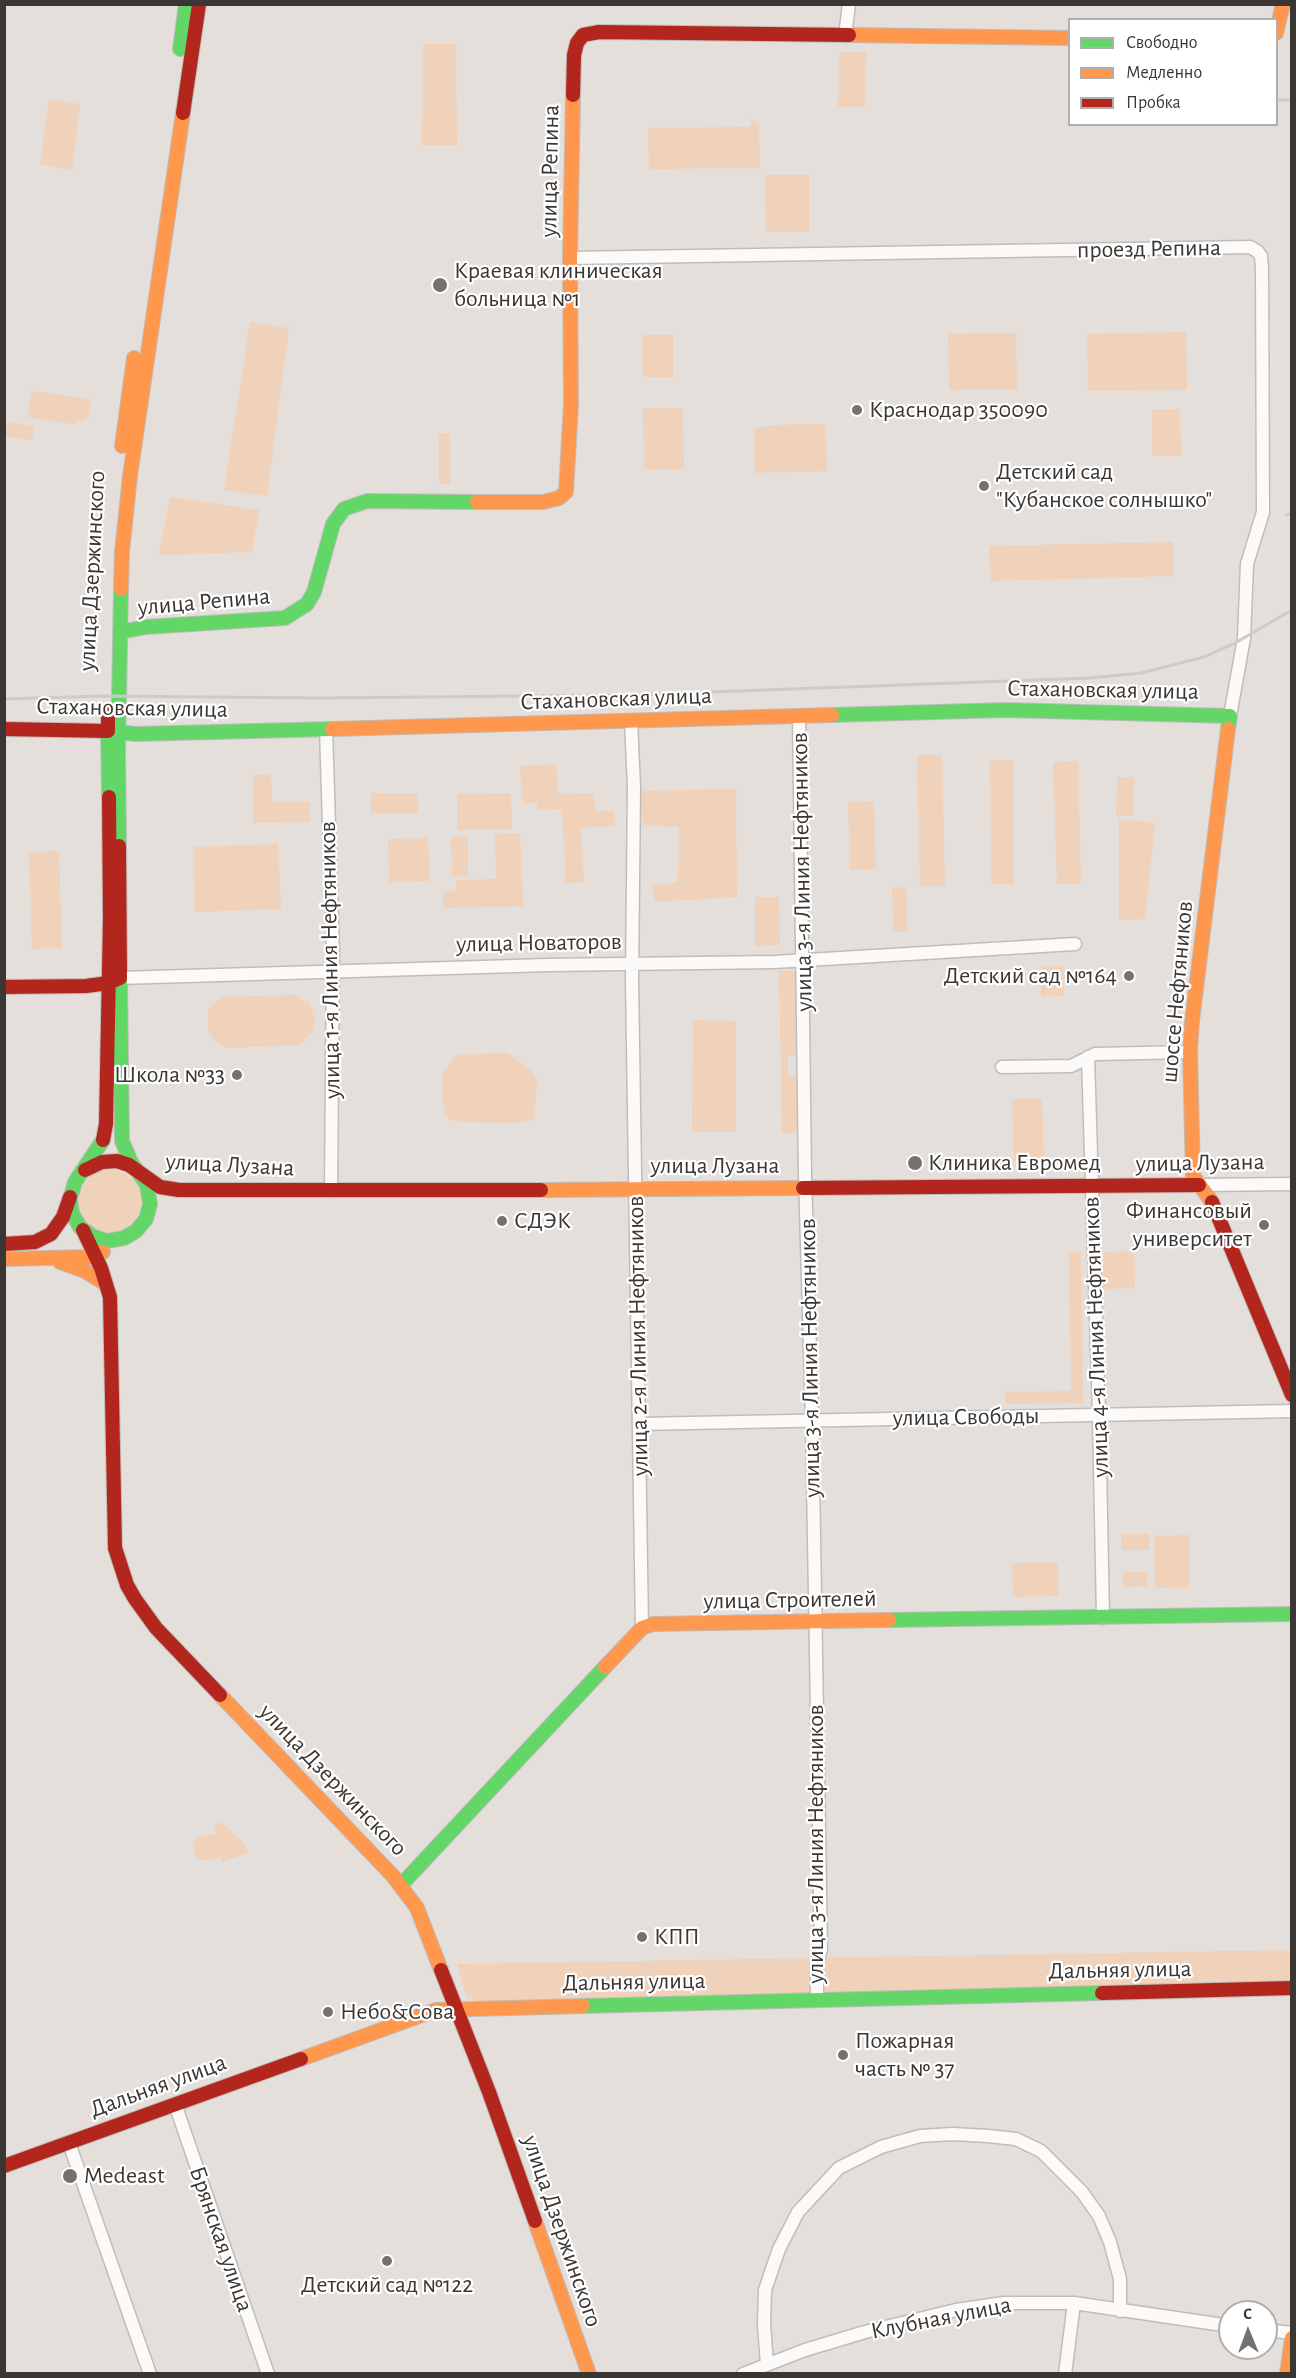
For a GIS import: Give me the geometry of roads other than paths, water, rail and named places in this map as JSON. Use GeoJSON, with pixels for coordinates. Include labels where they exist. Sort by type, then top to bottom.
{"type":"FeatureCollection","features":[{"type":"Feature","properties":{"kind":"street","name":"улица Дзержинского"},"geometry":{"type":"LineString","coordinates":[[96,1257],[142,1226],[150,1208],[148,1188],[128,1157],[121,1132],[110,920],[113,732],[111,539],[126,409],[186,4]]}},
{"type":"Feature","properties":{"kind":"street","name":"улица Дзержинского"},"geometry":{"type":"LineString","coordinates":[[113,732],[120,632],[122,552],[130,476],[199,4]]}},
{"type":"Feature","properties":{"kind":"street"},"geometry":{"type":"LineString","coordinates":[[845,36],[849,4]]}},
{"type":"Feature","properties":{"kind":"street"},"geometry":{"type":"LineString","coordinates":[[1278,32],[1283,4]]}},
{"type":"Feature","properties":{"kind":"street","name":"улица Репина"},"geometry":{"type":"LineString","coordinates":[[120,632],[146,627],[269,621],[285,618],[296,612],[307,604],[314,592],[333,524],[344,509],[351,505],[367,501],[543,502],[559,498],[566,492],[571,404],[570,258],[574,55],[577,43],[584,35],[599,32],[1068,38]]}},
{"type":"Feature","properties":{"kind":"street","name":"проезд Репина"},"geometry":{"type":"LineString","coordinates":[[570,258],[1250,247],[1257,250],[1261,256],[1262,269],[1263,512],[1247,564],[1244,638],[1230,716]]}},
{"type":"Feature","properties":{"kind":"street","name":"Стахановская улица"},"geometry":{"type":"LineString","coordinates":[[4,729],[85,729],[136,734],[1006,710],[1230,716]]}},
{"type":"Feature","properties":{"kind":"street","name":"улица 3-я Линия Нефтяников"},"geometry":{"type":"LineString","coordinates":[[799,716],[821,1945],[817,2000]]}},
{"type":"Feature","properties":{"kind":"street","name":"шоссе Нефтяников"},"geometry":{"type":"LineString","coordinates":[[1230,716],[1194,1001],[1190,1052],[1193,1176],[1214,1205],[1292,1395]]}},
{"type":"Feature","properties":{"kind":"street","name":"улица 2-я Линия Нефтяников"},"geometry":{"type":"LineString","coordinates":[[631,721],[634,787],[632,963],[642,1628]]}},
{"type":"Feature","properties":{"kind":"street","name":"улица 1-я Линия Нефтяников"},"geometry":{"type":"LineString","coordinates":[[326,729],[333,970],[331,1191]]}},
{"type":"Feature","properties":{"kind":"street","name":"улица Новаторов"},"geometry":{"type":"LineString","coordinates":[[4,987],[333,970],[803,961],[1075,944]]}},
{"type":"Feature","properties":{"kind":"street","name":"улица Дзержинского"},"geometry":{"type":"LineString","coordinates":[[114,980],[106,1124],[102,1143],[75,1182],[71,1194],[72,1213],[96,1257],[110,1303],[115,1548],[135,1599],[156,1628],[401,1886],[424,1922],[489,2092],[589,2373]]}},
{"type":"Feature","properties":{"kind":"street"},"geometry":{"type":"LineString","coordinates":[[1002,1067],[1071,1066],[1095,1053],[1190,1052]]}},
{"type":"Feature","properties":{"kind":"street","name":"улица 4-я Линия Нефтяников"},"geometry":{"type":"LineString","coordinates":[[1088,1057],[1103,1618]]}},
{"type":"Feature","properties":{"kind":"street"},"geometry":{"type":"LineString","coordinates":[[81,1173],[91,1166],[110,1161],[125,1164],[140,1173]]}},
{"type":"Feature","properties":{"kind":"street","name":"улица Лузана"},"geometry":{"type":"LineString","coordinates":[[140,1173],[160,1187],[179,1190],[806,1189],[1292,1184]]}},
{"type":"Feature","properties":{"kind":"street"},"geometry":{"type":"LineString","coordinates":[[4,1244],[35,1242],[51,1234],[63,1217],[71,1194]]}},
{"type":"Feature","properties":{"kind":"street"},"geometry":{"type":"LineString","coordinates":[[82,1229],[103,1240],[124,1238]]}},
{"type":"Feature","properties":{"kind":"street"},"geometry":{"type":"LineString","coordinates":[[4,1259],[96,1257]]}},
{"type":"Feature","properties":{"kind":"street"},"geometry":{"type":"LineString","coordinates":[[44,1258],[85,1271],[106,1284]]}},
{"type":"Feature","properties":{"kind":"street","name":"улица Свободы"},"geometry":{"type":"LineString","coordinates":[[640,1424],[1292,1411]]}},
{"type":"Feature","properties":{"kind":"street","name":"улица Строителей"},"geometry":{"type":"LineString","coordinates":[[642,1628],[653,1624],[1292,1614]]}},
{"type":"Feature","properties":{"kind":"street"},"geometry":{"type":"LineString","coordinates":[[401,1886],[642,1628]]}},
{"type":"Feature","properties":{"kind":"street","name":"Дальняя улица"},"geometry":{"type":"LineString","coordinates":[[4,2166],[436,2010],[1292,1988]]}},
{"type":"Feature","properties":{"kind":"street","name":"Брянская улица"},"geometry":{"type":"LineString","coordinates":[[175,2104],[268,2373]]}},
{"type":"Feature","properties":{"kind":"street"},"geometry":{"type":"LineString","coordinates":[[767,2364],[764,2324],[765,2290],[779,2249],[798,2212],[839,2168],[881,2147],[921,2136],[953,2134],[1016,2139],[1041,2151],[1082,2192],[1099,2216],[1110,2242],[1120,2279],[1120,2311]]}},
{"type":"Feature","properties":{"kind":"street"},"geometry":{"type":"LineString","coordinates":[[69,2143],[150,2373]]}},
{"type":"Feature","properties":{"kind":"street","name":"Клубная улица"},"geometry":{"type":"LineString","coordinates":[[743,2373],[865,2332],[956,2310],[1004,2303],[1051,2302],[1074,2308],[1120,2311],[1218,2324]]}},
{"type":"Feature","properties":{"kind":"street"},"geometry":{"type":"LineString","coordinates":[[1065,2373],[1074,2308]]}},
{"type":"Feature","properties":{"kind":"street"},"geometry":{"type":"LineString","coordinates":[[1287,2373],[1292,2336]]}},
{"type":"Feature","properties":{"kind":"railway"},"geometry":{"type":"LineString","coordinates":[[1278,100],[1292,100]]}},
{"type":"Feature","properties":{"kind":"railway"},"geometry":{"type":"LineString","coordinates":[[1287,515],[1292,513]]}},
{"type":"Feature","properties":{"kind":"railway"},"geometry":{"type":"LineString","coordinates":[[4,699],[102,696],[320,698],[630,695],[1090,678],[1141,673],[1204,657],[1235,643],[1292,610]]}},
{"type":"Feature","properties":{"kind":"place","name":"Краевая клиническая больница №1"},"geometry":{"type":"Point","coordinates":[440,285]}},
{"type":"Feature","properties":{"kind":"place","name":"Краснодар 350090"},"geometry":{"type":"Point","coordinates":[857,410]}},
{"type":"Feature","properties":{"kind":"place","name":"Детский сад \"Кубанское солнышко\""},"geometry":{"type":"Point","coordinates":[984,486]}},
{"type":"Feature","properties":{"kind":"place","name":"Детский сад №164"},"geometry":{"type":"Point","coordinates":[1129,976]}},
{"type":"Feature","properties":{"kind":"place","name":"Школа №33"},"geometry":{"type":"Point","coordinates":[237,1075]}},
{"type":"Feature","properties":{"kind":"place","name":"Клиника Евромед"},"geometry":{"type":"Point","coordinates":[915,1163]}},
{"type":"Feature","properties":{"kind":"place","name":"СДЭК"},"geometry":{"type":"Point","coordinates":[502,1221]}},
{"type":"Feature","properties":{"kind":"place","name":"Финансовый университет"},"geometry":{"type":"Point","coordinates":[1264,1225]}},
{"type":"Feature","properties":{"kind":"place","name":"КПП"},"geometry":{"type":"Point","coordinates":[642,1937]}},
{"type":"Feature","properties":{"kind":"place","name":"Небо&Сова"},"geometry":{"type":"Point","coordinates":[328,2012]}},
{"type":"Feature","properties":{"kind":"place","name":"Пожарная часть № 37"},"geometry":{"type":"Point","coordinates":[843,2055]}},
{"type":"Feature","properties":{"kind":"place","name":"Medeast"},"geometry":{"type":"Point","coordinates":[70,2176]}},
{"type":"Feature","properties":{"kind":"place","name":"Детский сад №122"},"geometry":{"type":"Point","coordinates":[387,2261]}}]}
